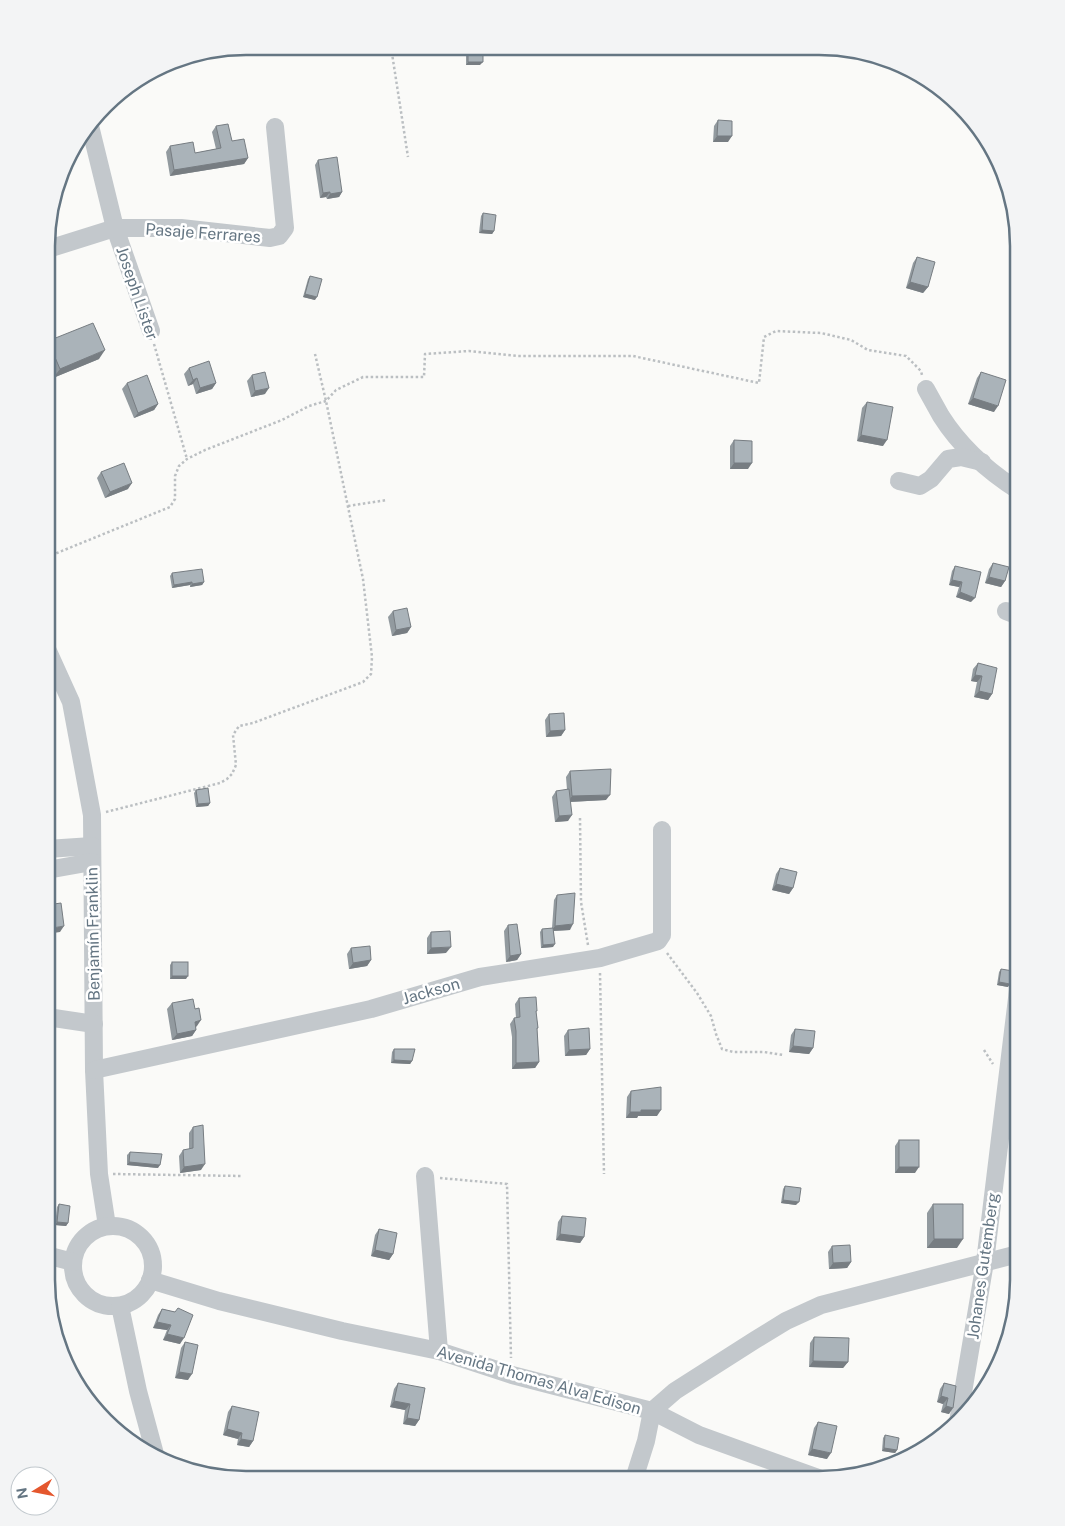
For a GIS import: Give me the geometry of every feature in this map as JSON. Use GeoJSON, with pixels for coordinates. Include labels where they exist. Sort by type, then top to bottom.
{"type":"FeatureCollection","features":[{"type":"Feature","properties":{"kind":"street","name":"Pasaje Ferrares"},"geometry":{"type":"LineString","coordinates":[[55,247],[116,228],[181,228],[270,238],[279,236],[285,228],[275,126]]}},
{"type":"Feature","properties":{"kind":"street","name":"Joseph Lister"},"geometry":{"type":"LineString","coordinates":[[92,133],[116,228],[151,331]]}},
{"type":"Feature","properties":{"kind":"street"},"geometry":{"type":"LineString","coordinates":[[926,389],[941,417],[967,448],[1010,485]]}},
{"type":"Feature","properties":{"kind":"street"},"geometry":{"type":"LineString","coordinates":[[899,481],[920,486],[931,479],[948,459],[961,456],[982,462]]}},
{"type":"Feature","properties":{"kind":"street","name":"Benjamín Franklin"},"geometry":{"type":"LineString","coordinates":[[55,667],[71,702],[92,816],[94,1070],[99,1174],[107,1226]]}},
{"type":"Feature","properties":{"kind":"street"},"geometry":{"type":"LineString","coordinates":[[658,942],[662,935],[662,830]]}},
{"type":"Feature","properties":{"kind":"street"},"geometry":{"type":"LineString","coordinates":[[55,850],[92,854]]}},
{"type":"Feature","properties":{"kind":"street"},"geometry":{"type":"LineString","coordinates":[[55,867],[92,854]]}},
{"type":"Feature","properties":{"kind":"street","name":"Jackson"},"geometry":{"type":"LineString","coordinates":[[94,1070],[370,1009],[480,977],[595,959],[658,942]]}},
{"type":"Feature","properties":{"kind":"street"},"geometry":{"type":"LineString","coordinates":[[55,1019],[94,1024]]}},
{"type":"Feature","properties":{"kind":"street","name":"Johanes Gutemberg"},"geometry":{"type":"LineString","coordinates":[[960,1409],[985,1262],[1010,1056]]}},
{"type":"Feature","properties":{"kind":"street"},"geometry":{"type":"LineString","coordinates":[[425,1176],[438,1351]]}},
{"type":"Feature","properties":{"kind":"street"},"geometry":{"type":"LineString","coordinates":[[107,1226],[127,1228],[137,1234],[150,1250],[153,1260],[153,1270],[146,1290],[130,1303],[120,1306],[99,1304],[90,1298],[82,1291],[74,1272],[73,1262],[78,1247],[88,1235],[97,1229],[107,1226]]}},
{"type":"Feature","properties":{"kind":"street","name":"Avenida Thomas Alva Edison"},"geometry":{"type":"LineString","coordinates":[[150,1280],[219,1301],[342,1331],[438,1351],[512,1375],[652,1411],[676,1391],[754,1340],[786,1321],[821,1305],[1010,1256]]}},
{"type":"Feature","properties":{"kind":"street"},"geometry":{"type":"LineString","coordinates":[[55,1257],[73,1262]]}},
{"type":"Feature","properties":{"kind":"street"},"geometry":{"type":"LineString","coordinates":[[120,1306],[138,1391],[153,1446]]}},
{"type":"Feature","properties":{"kind":"street"},"geometry":{"type":"LineString","coordinates":[[637,1471],[646,1441],[652,1411],[699,1435],[799,1471]]}},
{"type":"Feature","properties":{"kind":"path"},"geometry":{"type":"LineString","coordinates":[[392,55],[408,157]]}},
{"type":"Feature","properties":{"kind":"path","name":"Joseph Lister"},"geometry":{"type":"LineString","coordinates":[[151,331],[187,459]]}},
{"type":"Feature","properties":{"kind":"path"},"geometry":{"type":"LineString","coordinates":[[55,554],[170,508],[175,499],[175,476],[179,466],[187,459],[282,420],[308,406],[326,401],[336,390],[363,377],[424,378],[425,354],[469,351],[518,356],[633,356],[759,383],[764,337],[776,331],[821,333],[851,340],[868,350],[906,356],[921,371],[926,389]]}},
{"type":"Feature","properties":{"kind":"path"},"geometry":{"type":"LineString","coordinates":[[92,816],[227,780],[236,765],[233,735],[239,726],[253,723],[363,682],[371,674],[372,657],[363,579],[315,354]]}},
{"type":"Feature","properties":{"kind":"path"},"geometry":{"type":"LineString","coordinates":[[348,506],[387,500]]}},
{"type":"Feature","properties":{"kind":"path"},"geometry":{"type":"LineString","coordinates":[[580,818],[580,902],[595,959],[604,1174]]}},
{"type":"Feature","properties":{"kind":"path"},"geometry":{"type":"LineString","coordinates":[[658,942],[697,993],[711,1016],[722,1049],[733,1052],[764,1052],[783,1055]]}},
{"type":"Feature","properties":{"kind":"path"},"geometry":{"type":"LineString","coordinates":[[99,1174],[242,1176]]}},
{"type":"Feature","properties":{"kind":"path"},"geometry":{"type":"LineString","coordinates":[[425,1176],[507,1184],[512,1375]]}},
{"type":"Feature","properties":{"kind":"building"},"geometry":{"type":"Polygon","coordinates":[[[468,55],[483,55],[483,62],[468,62],[468,55]]]}},
{"type":"Feature","properties":{"kind":"building"},"geometry":{"type":"Polygon","coordinates":[[[718,120],[732,121],[732,136],[717,136],[718,120]]]}},
{"type":"Feature","properties":{"kind":"building"},"geometry":{"type":"Polygon","coordinates":[[[228,124],[232,141],[244,139],[248,158],[174,170],[170,146],[193,142],[195,153],[221,148],[216,126],[228,124]]]}},
{"type":"Feature","properties":{"kind":"building"},"geometry":{"type":"Polygon","coordinates":[[[337,157],[342,192],[323,193],[318,160],[337,157]]]}},
{"type":"Feature","properties":{"kind":"building"},"geometry":{"type":"Polygon","coordinates":[[[483,213],[496,215],[494,231],[482,230],[483,213]]]}},
{"type":"Feature","properties":{"kind":"building"},"geometry":{"type":"Polygon","coordinates":[[[917,257],[935,262],[928,287],[910,282],[917,257]]]}},
{"type":"Feature","properties":{"kind":"building"},"geometry":{"type":"Polygon","coordinates":[[[310,276],[322,279],[317,297],[305,294],[310,276]]]}},
{"type":"Feature","properties":{"kind":"building"},"geometry":{"type":"Polygon","coordinates":[[[93,323],[105,350],[60,369],[55,357],[55,338],[93,323]]]}},
{"type":"Feature","properties":{"kind":"building"},"geometry":{"type":"Polygon","coordinates":[[[209,361],[216,383],[200,388],[197,378],[193,380],[189,368],[209,361]]]}},
{"type":"Feature","properties":{"kind":"building"},"geometry":{"type":"Polygon","coordinates":[[[265,372],[269,388],[255,391],[252,375],[265,372]]]}},
{"type":"Feature","properties":{"kind":"building"},"geometry":{"type":"Polygon","coordinates":[[[981,372],[1006,380],[998,406],[973,398],[981,372]]]}},
{"type":"Feature","properties":{"kind":"building"},"geometry":{"type":"Polygon","coordinates":[[[147,375],[158,404],[138,413],[127,383],[147,375]]]}},
{"type":"Feature","properties":{"kind":"building"},"geometry":{"type":"Polygon","coordinates":[[[867,402],[893,407],[887,440],[861,435],[867,402]]]}},
{"type":"Feature","properties":{"kind":"building"},"geometry":{"type":"Polygon","coordinates":[[[734,440],[752,441],[752,463],[734,463],[734,440]]]}},
{"type":"Feature","properties":{"kind":"building"},"geometry":{"type":"Polygon","coordinates":[[[124,463],[132,483],[110,492],[101,472],[124,463]]]}},
{"type":"Feature","properties":{"kind":"building"},"geometry":{"type":"Polygon","coordinates":[[[993,563],[1009,567],[1005,581],[989,577],[993,563]]]}},
{"type":"Feature","properties":{"kind":"building"},"geometry":{"type":"Polygon","coordinates":[[[955,566],[981,572],[975,598],[960,592],[962,582],[952,580],[955,566]]]}},
{"type":"Feature","properties":{"kind":"building"},"geometry":{"type":"Polygon","coordinates":[[[202,569],[204,582],[174,585],[172,573],[202,569]]]}},
{"type":"Feature","properties":{"kind":"building"},"geometry":{"type":"Polygon","coordinates":[[[407,608],[411,627],[396,630],[393,611],[407,608]]]}},
{"type":"Feature","properties":{"kind":"building"},"geometry":{"type":"Polygon","coordinates":[[[978,663],[997,668],[992,694],[979,691],[982,676],[975,675],[978,663]]]}},
{"type":"Feature","properties":{"kind":"building"},"geometry":{"type":"Polygon","coordinates":[[[564,713],[565,730],[550,731],[549,714],[564,713]]]}},
{"type":"Feature","properties":{"kind":"building"},"geometry":{"type":"Polygon","coordinates":[[[611,769],[610,795],[572,796],[570,771],[611,769]]]}},
{"type":"Feature","properties":{"kind":"building"},"geometry":{"type":"Polygon","coordinates":[[[208,788],[210,803],[198,804],[196,790],[208,788]]]}},
{"type":"Feature","properties":{"kind":"building"},"geometry":{"type":"Polygon","coordinates":[[[569,789],[572,815],[559,816],[556,791],[569,789]]]}},
{"type":"Feature","properties":{"kind":"building"},"geometry":{"type":"Polygon","coordinates":[[[780,868],[797,872],[793,888],[776,884],[780,868]]]}},
{"type":"Feature","properties":{"kind":"building"},"geometry":{"type":"Polygon","coordinates":[[[575,893],[573,924],[555,926],[557,895],[575,893]]]}},
{"type":"Feature","properties":{"kind":"building"},"geometry":{"type":"Polygon","coordinates":[[[61,903],[64,926],[55,928],[55,904],[61,903]]]}},
{"type":"Feature","properties":{"kind":"building"},"geometry":{"type":"Polygon","coordinates":[[[517,924],[521,954],[510,956],[508,925],[517,924]]]}},
{"type":"Feature","properties":{"kind":"building"},"geometry":{"type":"Polygon","coordinates":[[[553,928],[555,944],[543,945],[542,929],[553,928]]]}},
{"type":"Feature","properties":{"kind":"building"},"geometry":{"type":"Polygon","coordinates":[[[450,931],[451,947],[431,948],[431,932],[450,931]]]}},
{"type":"Feature","properties":{"kind":"building"},"geometry":{"type":"Polygon","coordinates":[[[370,946],[371,960],[353,963],[351,948],[370,946]]]}},
{"type":"Feature","properties":{"kind":"building"},"geometry":{"type":"Polygon","coordinates":[[[172,962],[188,962],[188,976],[172,976],[172,962]]]}},
{"type":"Feature","properties":{"kind":"building"},"geometry":{"type":"Polygon","coordinates":[[[1001,969],[1010,970],[1010,984],[999,982],[1001,969]]]}},
{"type":"Feature","properties":{"kind":"building"},"geometry":{"type":"Polygon","coordinates":[[[536,997],[539,1062],[516,1063],[514,1018],[520,1017],[519,998],[536,997]]]}},
{"type":"Feature","properties":{"kind":"building"},"geometry":{"type":"Polygon","coordinates":[[[193,999],[195,1009],[199,1008],[201,1020],[195,1022],[196,1030],[177,1034],[172,1003],[193,999]]]}},
{"type":"Feature","properties":{"kind":"building"},"geometry":{"type":"Polygon","coordinates":[[[589,1028],[590,1049],[569,1050],[568,1030],[589,1028]]]}},
{"type":"Feature","properties":{"kind":"building"},"geometry":{"type":"Polygon","coordinates":[[[795,1029],[815,1031],[813,1048],[793,1046],[795,1029]]]}},
{"type":"Feature","properties":{"kind":"building"},"geometry":{"type":"Polygon","coordinates":[[[394,1049],[415,1049],[412,1061],[394,1060],[394,1049]]]}},
{"type":"Feature","properties":{"kind":"building"},"geometry":{"type":"Polygon","coordinates":[[[661,1087],[661,1110],[630,1112],[631,1091],[661,1087]]]}},
{"type":"Feature","properties":{"kind":"building"},"geometry":{"type":"Polygon","coordinates":[[[203,1125],[205,1164],[184,1167],[183,1150],[193,1148],[193,1127],[203,1125]]]}},
{"type":"Feature","properties":{"kind":"building"},"geometry":{"type":"Polygon","coordinates":[[[899,1140],[919,1140],[919,1167],[899,1167],[899,1140]]]}},
{"type":"Feature","properties":{"kind":"building"},"geometry":{"type":"Polygon","coordinates":[[[130,1152],[162,1154],[160,1165],[129,1162],[130,1152]]]}},
{"type":"Feature","properties":{"kind":"building"},"geometry":{"type":"Polygon","coordinates":[[[785,1186],[801,1188],[799,1202],[783,1200],[785,1186]]]}},
{"type":"Feature","properties":{"kind":"building"},"geometry":{"type":"Polygon","coordinates":[[[59,1204],[70,1206],[68,1223],[57,1222],[59,1204]]]}},
{"type":"Feature","properties":{"kind":"building"},"geometry":{"type":"Polygon","coordinates":[[[933,1204],[963,1204],[963,1239],[934,1239],[933,1204]]]}},
{"type":"Feature","properties":{"kind":"building"},"geometry":{"type":"Polygon","coordinates":[[[562,1216],[586,1218],[584,1237],[560,1234],[562,1216]]]}},
{"type":"Feature","properties":{"kind":"building"},"geometry":{"type":"Polygon","coordinates":[[[379,1229],[397,1233],[393,1254],[375,1250],[379,1229]]]}},
{"type":"Feature","properties":{"kind":"building"},"geometry":{"type":"Polygon","coordinates":[[[850,1245],[851,1262],[833,1263],[832,1246],[850,1245]]]}},
{"type":"Feature","properties":{"kind":"building"},"geometry":{"type":"Polygon","coordinates":[[[178,1308],[193,1315],[184,1338],[167,1334],[171,1325],[157,1322],[162,1309],[175,1312],[178,1308]]]}},
{"type":"Feature","properties":{"kind":"building"},"geometry":{"type":"Polygon","coordinates":[[[814,1337],[849,1338],[848,1362],[813,1361],[814,1337]]]}},
{"type":"Feature","properties":{"kind":"building"},"geometry":{"type":"Polygon","coordinates":[[[185,1342],[198,1345],[192,1374],[179,1372],[185,1342]]]}},
{"type":"Feature","properties":{"kind":"building"},"geometry":{"type":"Polygon","coordinates":[[[398,1383],[425,1388],[419,1420],[407,1418],[410,1404],[394,1401],[398,1383]]]}},
{"type":"Feature","properties":{"kind":"building"},"geometry":{"type":"Polygon","coordinates":[[[944,1383],[956,1386],[953,1408],[946,1406],[948,1398],[941,1396],[944,1383]]]}},
{"type":"Feature","properties":{"kind":"building"},"geometry":{"type":"Polygon","coordinates":[[[232,1406],[259,1412],[253,1441],[241,1439],[242,1433],[227,1429],[232,1406]]]}},
{"type":"Feature","properties":{"kind":"building"},"geometry":{"type":"Polygon","coordinates":[[[818,1422],[837,1426],[831,1453],[812,1449],[818,1422]]]}},
{"type":"Feature","properties":{"kind":"building"},"geometry":{"type":"Polygon","coordinates":[[[885,1435],[899,1438],[897,1450],[884,1448],[885,1435]]]}}]}
